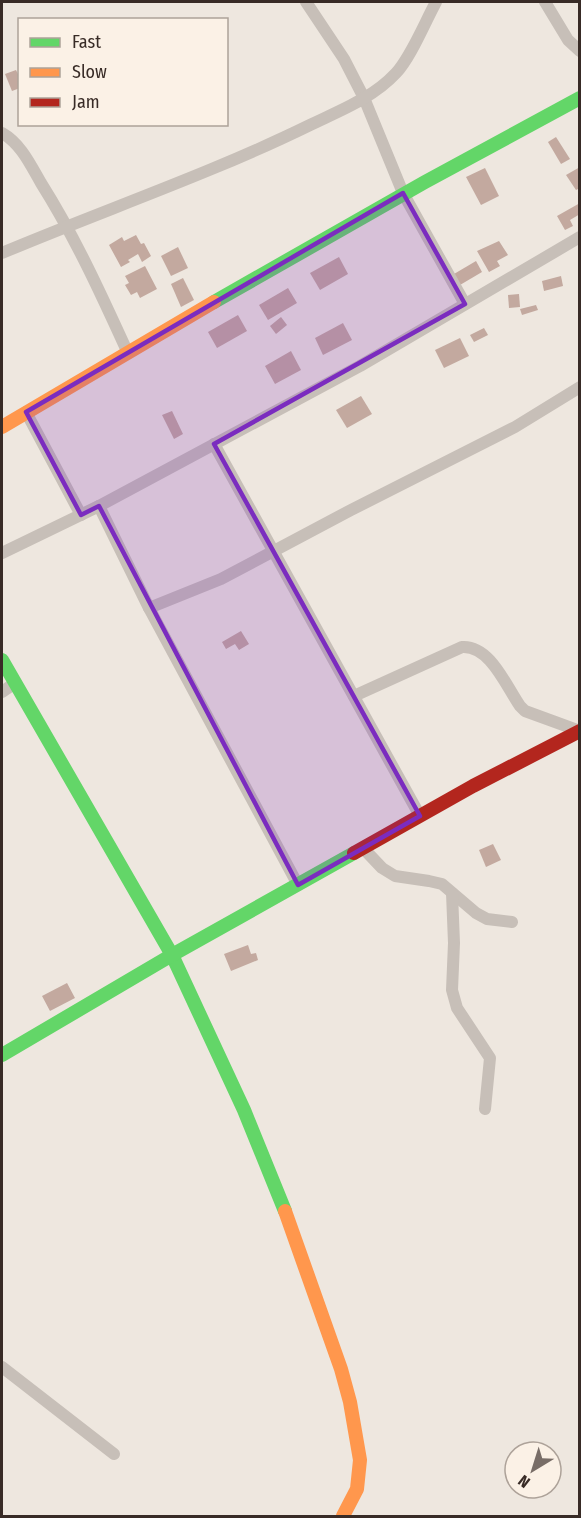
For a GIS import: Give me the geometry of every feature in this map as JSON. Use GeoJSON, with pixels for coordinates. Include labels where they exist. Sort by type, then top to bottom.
{"type":"FeatureCollection","features":[{"type":"Feature","properties":{"kind":"street"},"geometry":{"type":"LineString","coordinates":[[306,2],[344,58],[364,98],[403,193],[465,304]]}},
{"type":"Feature","properties":{"kind":"street"},"geometry":{"type":"LineString","coordinates":[[2,253],[68,225],[152,194],[284,138],[364,98],[396,73],[436,2]]}},
{"type":"Feature","properties":{"kind":"street"},"geometry":{"type":"LineString","coordinates":[[545,2],[568,40],[579,51]]}},
{"type":"Feature","properties":{"kind":"street"},"geometry":{"type":"LineString","coordinates":[[2,427],[127,351],[403,193],[491,143],[579,98]]}},
{"type":"Feature","properties":{"kind":"street"},"geometry":{"type":"LineString","coordinates":[[2,133],[22,151],[68,225],[127,351]]}},
{"type":"Feature","properties":{"kind":"street"},"geometry":{"type":"LineString","coordinates":[[2,553],[99,506],[360,366],[579,237]]}},
{"type":"Feature","properties":{"kind":"street"},"geometry":{"type":"LineString","coordinates":[[149,608],[221,579],[515,427],[579,387]]}},
{"type":"Feature","properties":{"kind":"street"},"geometry":{"type":"LineString","coordinates":[[26,412],[81,515]]}},
{"type":"Feature","properties":{"kind":"street"},"geometry":{"type":"LineString","coordinates":[[214,444],[420,816]]}},
{"type":"Feature","properties":{"kind":"street"},"geometry":{"type":"LineString","coordinates":[[99,506],[149,608],[298,885]]}},
{"type":"Feature","properties":{"kind":"street"},"geometry":{"type":"LineString","coordinates":[[354,696],[462,647],[471,646],[488,658],[525,711],[579,731]]}},
{"type":"Feature","properties":{"kind":"street"},"geometry":{"type":"LineString","coordinates":[[2,660],[172,955],[244,1110],[279,1194],[341,1369],[350,1402],[360,1460],[357,1489],[343,1516]]}},
{"type":"Feature","properties":{"kind":"street"},"geometry":{"type":"LineString","coordinates":[[2,692],[15,683]]}},
{"type":"Feature","properties":{"kind":"street"},"geometry":{"type":"LineString","coordinates":[[2,1055],[172,955],[420,816],[579,731]]}},
{"type":"Feature","properties":{"kind":"street"},"geometry":{"type":"LineString","coordinates":[[363,848],[382,868],[395,876],[442,884],[476,913],[487,918],[512,922]]}},
{"type":"Feature","properties":{"kind":"street"},"geometry":{"type":"LineString","coordinates":[[452,893],[454,943],[452,990],[458,1008],[490,1058],[486,1109]]}},
{"type":"Feature","properties":{"kind":"street"},"geometry":{"type":"LineString","coordinates":[[2,1367],[114,1454]]}},
{"type":"Feature","properties":{"kind":"highlighted area"},"geometry":{"type":"Polygon","coordinates":[[[403,193],[465,304],[214,444],[420,816],[298,885],[99,506],[81,515],[26,412],[403,193]]]}},
{"type":"Feature","properties":{"kind":"building"},"geometry":{"type":"Polygon","coordinates":[[[16,70],[18,89],[12,91],[5,74],[16,70]]]}},
{"type":"Feature","properties":{"kind":"building"},"geometry":{"type":"Polygon","coordinates":[[[556,137],[570,159],[561,164],[548,142],[556,137]]]}},
{"type":"Feature","properties":{"kind":"building"},"geometry":{"type":"Polygon","coordinates":[[[580,167],[580,188],[576,190],[566,175],[580,167]]]}},
{"type":"Feature","properties":{"kind":"building"},"geometry":{"type":"Polygon","coordinates":[[[485,168],[499,196],[481,205],[466,177],[485,168]]]}},
{"type":"Feature","properties":{"kind":"building"},"geometry":{"type":"Polygon","coordinates":[[[580,203],[580,214],[570,220],[573,226],[565,230],[557,216],[580,203]]]}},
{"type":"Feature","properties":{"kind":"building"},"geometry":{"type":"Polygon","coordinates":[[[136,235],[141,244],[144,243],[151,256],[142,262],[138,254],[121,267],[109,245],[122,237],[124,241],[136,235]]]}},
{"type":"Feature","properties":{"kind":"building"},"geometry":{"type":"Polygon","coordinates":[[[499,241],[508,255],[497,261],[500,266],[489,272],[477,251],[499,241]]]}},
{"type":"Feature","properties":{"kind":"building"},"geometry":{"type":"Polygon","coordinates":[[[178,247],[188,268],[171,276],[161,256],[178,247]]]}},
{"type":"Feature","properties":{"kind":"building"},"geometry":{"type":"Polygon","coordinates":[[[339,257],[348,274],[320,290],[310,273],[339,257]]]}},
{"type":"Feature","properties":{"kind":"building"},"geometry":{"type":"Polygon","coordinates":[[[476,261],[482,272],[460,285],[454,274],[476,261]]]}},
{"type":"Feature","properties":{"kind":"building"},"geometry":{"type":"Polygon","coordinates":[[[145,266],[157,289],[140,298],[137,292],[131,295],[125,285],[129,283],[125,276],[145,266]]]}},
{"type":"Feature","properties":{"kind":"building"},"geometry":{"type":"Polygon","coordinates":[[[561,276],[563,286],[544,291],[542,281],[561,276]]]}},
{"type":"Feature","properties":{"kind":"building"},"geometry":{"type":"Polygon","coordinates":[[[183,278],[194,300],[181,307],[171,284],[183,278]]]}},
{"type":"Feature","properties":{"kind":"building"},"geometry":{"type":"Polygon","coordinates":[[[288,288],[297,303],[268,320],[259,305],[288,288]]]}},
{"type":"Feature","properties":{"kind":"building"},"geometry":{"type":"Polygon","coordinates":[[[519,294],[520,307],[509,308],[508,295],[519,294]]]}},
{"type":"Feature","properties":{"kind":"building"},"geometry":{"type":"Polygon","coordinates":[[[536,305],[538,310],[522,315],[520,309],[536,305]]]}},
{"type":"Feature","properties":{"kind":"building"},"geometry":{"type":"Polygon","coordinates":[[[238,315],[247,331],[217,348],[208,332],[238,315]]]}},
{"type":"Feature","properties":{"kind":"building"},"geometry":{"type":"Polygon","coordinates":[[[281,317],[287,325],[276,334],[270,326],[281,317]]]}},
{"type":"Feature","properties":{"kind":"building"},"geometry":{"type":"Polygon","coordinates":[[[343,323],[352,340],[323,355],[315,338],[343,323]]]}},
{"type":"Feature","properties":{"kind":"building"},"geometry":{"type":"Polygon","coordinates":[[[484,328],[488,335],[474,342],[470,335],[484,328]]]}},
{"type":"Feature","properties":{"kind":"building"},"geometry":{"type":"Polygon","coordinates":[[[460,338],[469,356],[444,368],[435,350],[460,338]]]}},
{"type":"Feature","properties":{"kind":"building"},"geometry":{"type":"Polygon","coordinates":[[[291,351],[301,370],[275,384],[265,366],[291,351]]]}},
{"type":"Feature","properties":{"kind":"building"},"geometry":{"type":"Polygon","coordinates":[[[361,396],[372,414],[347,428],[336,410],[361,396]]]}},
{"type":"Feature","properties":{"kind":"building"},"geometry":{"type":"Polygon","coordinates":[[[172,411],[183,434],[174,439],[162,415],[172,411]]]}},
{"type":"Feature","properties":{"kind":"building"},"geometry":{"type":"Polygon","coordinates":[[[241,631],[249,644],[239,650],[235,644],[226,649],[222,642],[241,631]]]}},
{"type":"Feature","properties":{"kind":"building"},"geometry":{"type":"Polygon","coordinates":[[[493,844],[501,860],[486,867],[479,850],[493,844]]]}},
{"type":"Feature","properties":{"kind":"building"},"geometry":{"type":"Polygon","coordinates":[[[248,945],[251,954],[256,953],[258,960],[231,971],[224,954],[248,945]]]}},
{"type":"Feature","properties":{"kind":"building"},"geometry":{"type":"Polygon","coordinates":[[[67,983],[75,998],[50,1011],[42,996],[67,983]]]}},
{"type":"Feature","properties":{"kind":"traffic: fast"},"geometry":{"type":"LineString","coordinates":[[214,302],[425,182],[580,98]]}},
{"type":"Feature","properties":{"kind":"traffic: fast"},"geometry":{"type":"LineString","coordinates":[[2,660],[172,955],[244,1110],[285,1211]]}},
{"type":"Feature","properties":{"kind":"traffic: fast"},"geometry":{"type":"LineString","coordinates":[[2,1055],[172,955],[354,853]]}},
{"type":"Feature","properties":{"kind":"traffic: slow"},"geometry":{"type":"LineString","coordinates":[[2,427],[214,302]]}},
{"type":"Feature","properties":{"kind":"traffic: slow"},"geometry":{"type":"LineString","coordinates":[[285,1211],[341,1369],[350,1402],[360,1460],[357,1489],[343,1516]]}},
{"type":"Feature","properties":{"kind":"traffic: jam"},"geometry":{"type":"LineString","coordinates":[[354,853],[473,786],[580,731]]}}]}
